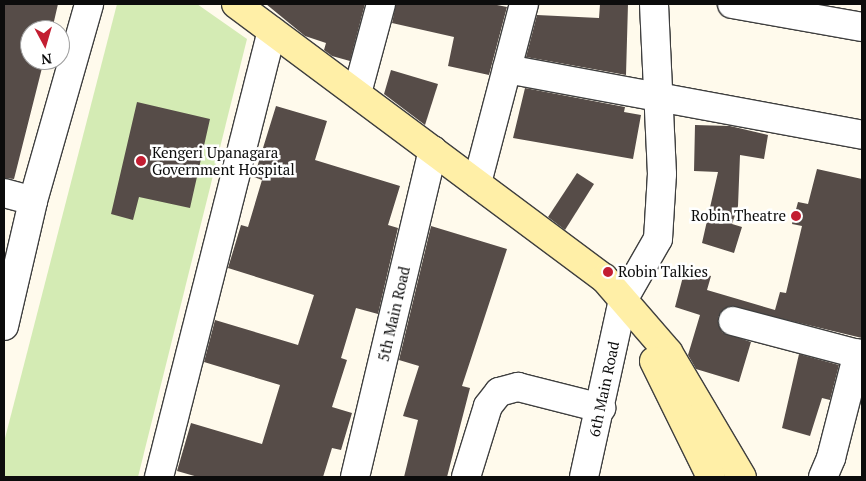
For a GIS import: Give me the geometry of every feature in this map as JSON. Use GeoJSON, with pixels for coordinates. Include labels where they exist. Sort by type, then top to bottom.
{"type":"FeatureCollection","features":[{"type":"Feature","properties":{"kind":"main road"},"geometry":{"type":"LineString","coordinates":[[236,4],[604,278],[668,352],[742,477]]}},
{"type":"Feature","properties":{"kind":"main road"},"geometry":{"type":"LineString","coordinates":[[642,322],[650,354],[711,477]]}},
{"type":"Feature","properties":{"kind":"street"},"geometry":{"type":"LineString","coordinates":[[4,326],[33,201],[88,4]]}},
{"type":"Feature","properties":{"kind":"street"},"geometry":{"type":"LineString","coordinates":[[357,94],[382,4]]}},
{"type":"Feature","properties":{"kind":"street"},"geometry":{"type":"LineString","coordinates":[[477,183],[524,4]]}},
{"type":"Feature","properties":{"kind":"street","name":"6th Main Road"},"geometry":{"type":"LineString","coordinates":[[584,477],[601,408],[623,300],[658,239],[662,174],[654,4]]}},
{"type":"Feature","properties":{"kind":"street"},"geometry":{"type":"LineString","coordinates":[[732,4],[862,27]]}},
{"type":"Feature","properties":{"kind":"street"},"geometry":{"type":"LineString","coordinates":[[159,477],[272,31]]}},
{"type":"Feature","properties":{"kind":"street"},"geometry":{"type":"LineString","coordinates":[[507,69],[658,95],[862,135]]}},
{"type":"Feature","properties":{"kind":"street","name":"5th Main Road"},"geometry":{"type":"LineString","coordinates":[[355,477],[433,150]]}},
{"type":"Feature","properties":{"kind":"street"},"geometry":{"type":"LineString","coordinates":[[4,193],[33,201]]}},
{"type":"Feature","properties":{"kind":"street"},"geometry":{"type":"LineString","coordinates":[[733,321],[860,354],[831,458],[823,477]]}},
{"type":"Feature","properties":{"kind":"street"},"geometry":{"type":"LineString","coordinates":[[466,477],[488,406],[499,392],[518,387],[601,408]]}},
{"type":"Feature","properties":{"kind":"green space"},"geometry":{"type":"Polygon","coordinates":[[[117,4],[197,4],[247,39],[138,477],[4,477],[4,442],[117,4]]]}},
{"type":"Feature","properties":{"kind":"building"},"geometry":{"type":"Polygon","coordinates":[[[4,4],[58,4],[54,20],[20,20],[20,70],[41,70],[14,179],[4,178],[4,4]]]}},
{"type":"Feature","properties":{"kind":"building"},"geometry":{"type":"Polygon","coordinates":[[[266,4],[365,4],[350,61],[332,56],[324,50],[326,43],[305,36],[266,4]]]}},
{"type":"Feature","properties":{"kind":"building"},"geometry":{"type":"Polygon","coordinates":[[[396,4],[492,4],[507,7],[489,75],[448,66],[454,37],[392,23],[396,4]]]}},
{"type":"Feature","properties":{"kind":"building"},"geometry":{"type":"Polygon","coordinates":[[[600,4],[628,4],[626,75],[526,57],[537,15],[599,18],[600,4]]]}},
{"type":"Feature","properties":{"kind":"building"},"geometry":{"type":"Polygon","coordinates":[[[391,70],[438,84],[425,125],[384,94],[391,70]]]}},
{"type":"Feature","properties":{"kind":"building"},"geometry":{"type":"Polygon","coordinates":[[[525,88],[625,107],[624,112],[641,115],[633,159],[513,138],[525,88]]]}},
{"type":"Feature","properties":{"kind":"building"},"geometry":{"type":"Polygon","coordinates":[[[137,102],[210,119],[190,208],[139,197],[133,220],[111,214],[137,102]]]}},
{"type":"Feature","properties":{"kind":"building"},"geometry":{"type":"Polygon","coordinates":[[[276,106],[327,121],[315,160],[400,186],[388,225],[398,228],[378,314],[356,308],[341,358],[347,360],[332,407],[352,413],[341,450],[332,448],[323,477],[198,477],[177,471],[191,423],[262,444],[280,385],[204,362],[215,320],[298,345],[314,295],[228,268],[241,225],[248,227],[262,180],[254,177],[276,106]]]}},
{"type":"Feature","properties":{"kind":"building"},"geometry":{"type":"Polygon","coordinates":[[[695,125],[730,126],[768,135],[764,159],[740,155],[738,206],[732,224],[742,227],[734,253],[702,243],[718,172],[694,171],[695,125]]]}},
{"type":"Feature","properties":{"kind":"building"},"geometry":{"type":"Polygon","coordinates":[[[817,169],[862,179],[862,338],[729,306],[718,317],[722,332],[751,342],[739,382],[696,369],[688,355],[700,315],[675,307],[685,269],[711,276],[707,290],[775,310],[780,292],[786,293],[802,226],[792,224],[798,202],[808,204],[817,169]]]}},
{"type":"Feature","properties":{"kind":"building"},"geometry":{"type":"Polygon","coordinates":[[[577,173],[594,184],[565,230],[548,217],[577,173]]]}},
{"type":"Feature","properties":{"kind":"building"},"geometry":{"type":"Polygon","coordinates":[[[431,226],[507,249],[462,386],[470,388],[447,477],[404,477],[418,420],[403,416],[419,366],[399,360],[431,226]]]}},
{"type":"Feature","properties":{"kind":"building"},"geometry":{"type":"Polygon","coordinates":[[[799,354],[839,365],[830,400],[822,398],[810,436],[782,428],[799,354]]]}},
{"type":"Feature","properties":{"kind":"place","name":"Kengeri Upanagara Government Hospital"},"geometry":{"type":"Point","coordinates":[141,161]}},
{"type":"Feature","properties":{"kind":"place","name":"Robin Theatre"},"geometry":{"type":"Point","coordinates":[796,216]}},
{"type":"Feature","properties":{"kind":"place","name":"Robin Talkies"},"geometry":{"type":"Point","coordinates":[608,272]}}]}
